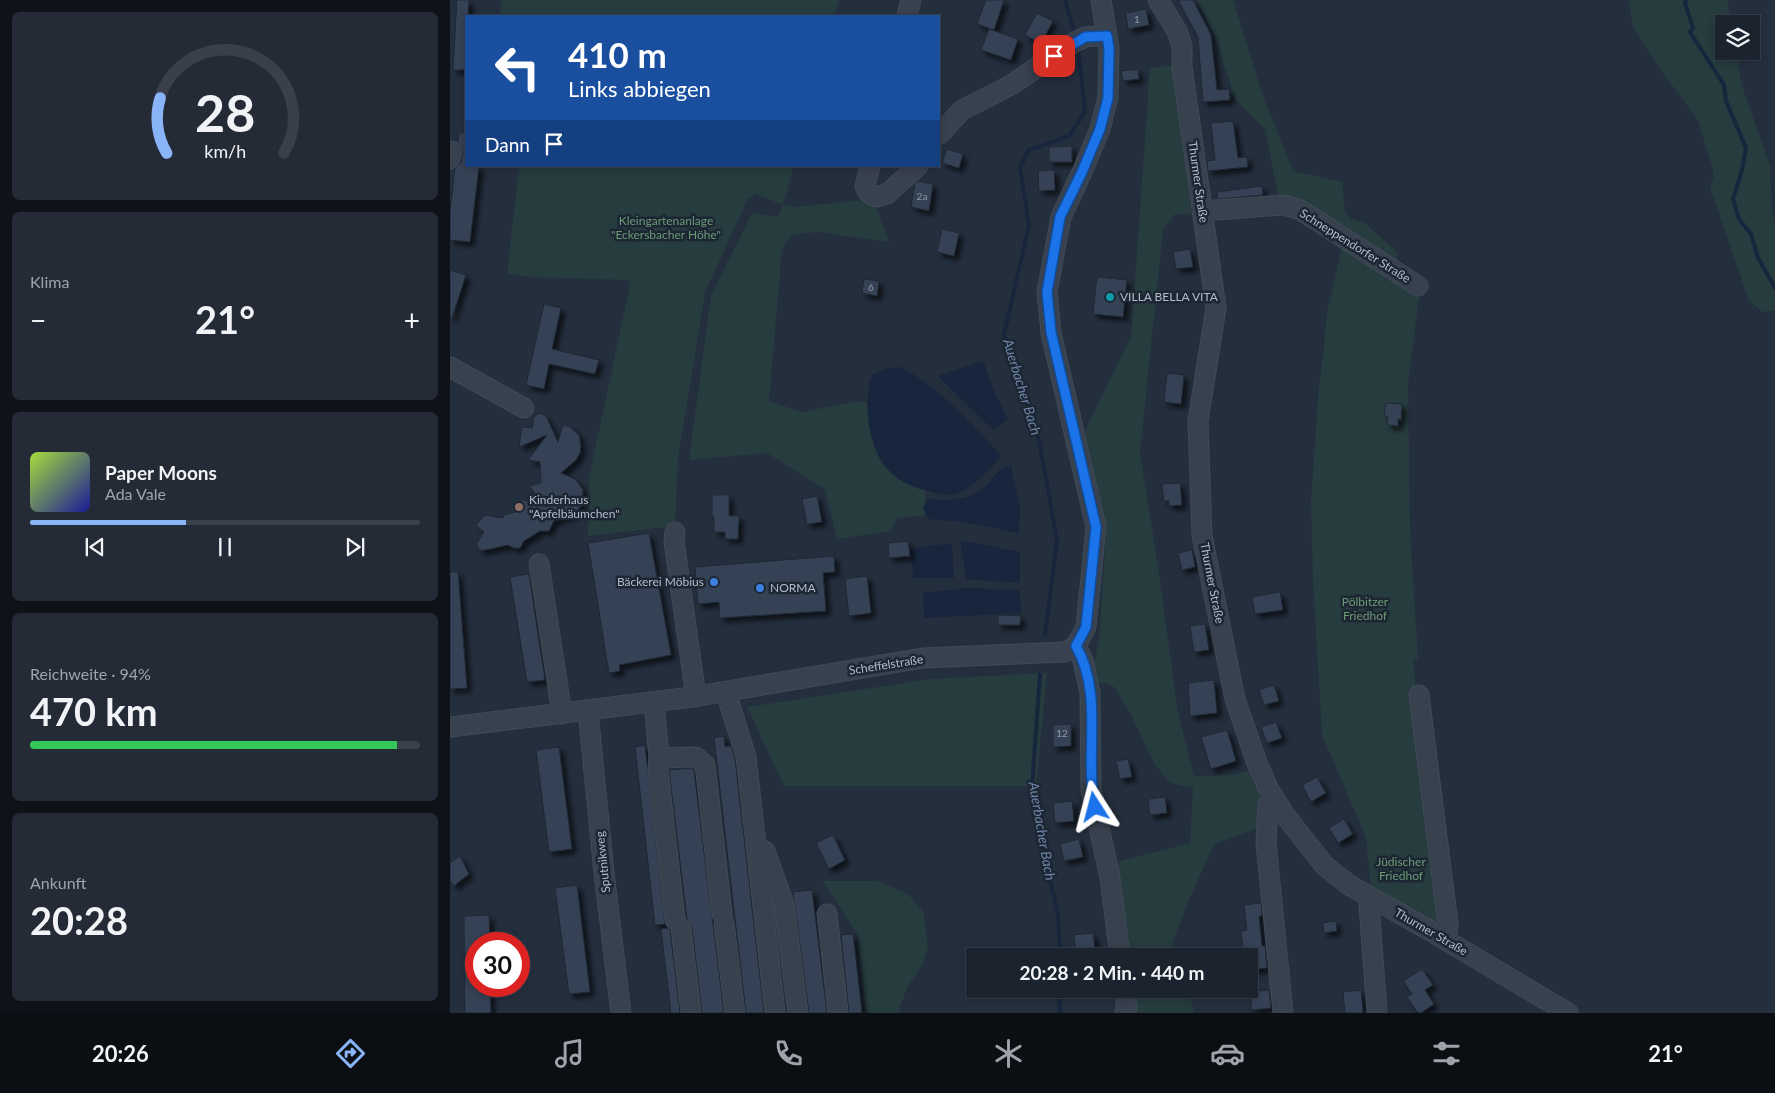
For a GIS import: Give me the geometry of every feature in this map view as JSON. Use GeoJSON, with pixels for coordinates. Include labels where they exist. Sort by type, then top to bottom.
{"type":"FeatureCollection","features":[{"type":"Feature","properties":{"kind":"street"},"geometry":{"type":"LineString","coordinates":[[907,15],[911,0]]}},
{"type":"Feature","properties":{"kind":"street"},"geometry":{"type":"LineString","coordinates":[[1101,0],[1109,48],[1108,98],[1100,129],[1060,217],[1047,292],[1051,332],[1096,527],[1086,627],[1076,646],[1083,660],[1090,693],[1091,790],[1110,878],[1119,948]]}},
{"type":"Feature","properties":{"kind":"street","name":"Thurmer Straße"},"geometry":{"type":"LineString","coordinates":[[1158,0],[1177,31],[1182,46],[1182,67],[1216,308],[1198,421],[1202,536],[1235,699],[1257,763],[1268,788],[1284,814],[1325,866],[1349,885],[1568,1013]]}},
{"type":"Feature","properties":{"kind":"street"},"geometry":{"type":"LineString","coordinates":[[940,134],[962,110],[1011,85],[1079,40],[1107,36]]}},
{"type":"Feature","properties":{"kind":"street"},"geometry":{"type":"LineString","coordinates":[[450,151],[452,151],[450,159]]}},
{"type":"Feature","properties":{"kind":"street"},"geometry":{"type":"LineString","coordinates":[[870,167],[865,186],[868,192],[876,197],[887,194],[917,167]]}},
{"type":"Feature","properties":{"kind":"street","name":"Schneppendorfer Straße"},"geometry":{"type":"LineString","coordinates":[[1202,211],[1283,205],[1299,209],[1418,286]]}},
{"type":"Feature","properties":{"kind":"street"},"geometry":{"type":"LineString","coordinates":[[450,367],[524,408]]}},
{"type":"Feature","properties":{"kind":"street"},"geometry":{"type":"LineString","coordinates":[[675,532],[674,541],[696,697]]}},
{"type":"Feature","properties":{"kind":"street"},"geometry":{"type":"LineString","coordinates":[[539,564],[562,714]]}},
{"type":"Feature","properties":{"kind":"street","name":"Scheffelstraße"},"geometry":{"type":"LineString","coordinates":[[450,728],[696,697],[924,658],[1065,652],[1076,646]]}},
{"type":"Feature","properties":{"kind":"street"},"geometry":{"type":"LineString","coordinates":[[726,692],[746,758],[774,1013]]}},
{"type":"Feature","properties":{"kind":"street"},"geometry":{"type":"LineString","coordinates":[[1419,695],[1448,924],[1446,940]]}},
{"type":"Feature","properties":{"kind":"street"},"geometry":{"type":"LineString","coordinates":[[654,702],[659,758],[658,770],[691,1013]]}},
{"type":"Feature","properties":{"kind":"street","name":"Sputnikweg"},"geometry":{"type":"LineString","coordinates":[[588,711],[604,873],[621,1013]]}},
{"type":"Feature","properties":{"kind":"street"},"geometry":{"type":"LineString","coordinates":[[659,758],[696,757],[705,765],[735,1013]]}},
{"type":"Feature","properties":{"kind":"street"},"geometry":{"type":"LineString","coordinates":[[1274,798],[1268,804],[1266,843],[1283,1013]]}},
{"type":"Feature","properties":{"kind":"street"},"geometry":{"type":"LineString","coordinates":[[753,811],[784,904],[798,1013]]}},
{"type":"Feature","properties":{"kind":"street"},"geometry":{"type":"LineString","coordinates":[[1372,898],[1369,905],[1377,1013]]}},
{"type":"Feature","properties":{"kind":"street"},"geometry":{"type":"LineString","coordinates":[[827,914],[838,1013]]}},
{"type":"Feature","properties":{"kind":"street"},"geometry":{"type":"LineString","coordinates":[[1125,998],[1125,1013]]}},
{"type":"Feature","properties":{"kind":"green space"},"geometry":{"type":"Polygon","coordinates":[[[503,0],[839,0],[834,15],[499,15],[503,0]]]}},
{"type":"Feature","properties":{"kind":"green space"},"geometry":{"type":"Polygon","coordinates":[[[1197,0],[1233,0],[1264,99],[1293,171],[1342,182],[1345,212],[1351,219],[1365,223],[1397,252],[1400,277],[1420,289],[1408,384],[1410,529],[1418,659],[1413,659],[1428,830],[1441,927],[1371,890],[1366,837],[1322,735],[1313,581],[1311,502],[1318,398],[1328,307],[1343,244],[1279,199],[1265,129],[1235,99],[1215,35],[1197,0]]]}},
{"type":"Feature","properties":{"kind":"green space"},"geometry":{"type":"Polygon","coordinates":[[[1630,0],[1727,0],[1730,15],[1715,15],[1715,60],[1737,60],[1741,83],[1770,166],[1772,210],[1775,221],[1775,311],[1763,312],[1749,301],[1710,187],[1714,179],[1712,166],[1698,120],[1660,69],[1633,26],[1629,5],[1630,0]]]}},
{"type":"Feature","properties":{"kind":"green space"},"geometry":{"type":"Polygon","coordinates":[[[1176,65],[1191,214],[1175,214],[1163,230],[1140,453],[1178,713],[1194,776],[1230,775],[1249,771],[1260,795],[1259,828],[1214,844],[1188,902],[1172,944],[1173,948],[1128,948],[1113,863],[1190,843],[1193,788],[1171,783],[1155,765],[1127,707],[1114,687],[1093,682],[1094,663],[1099,641],[1106,530],[1085,431],[1131,337],[1150,68],[1176,65]]]}},
{"type":"Feature","properties":{"kind":"green space","name":"Kleingartenanlage \"Eckersbacher Höhe\""},"geometry":{"type":"Polygon","coordinates":[[[519,167],[794,167],[783,205],[756,194],[747,200],[705,293],[678,459],[675,526],[588,536],[589,478],[631,280],[526,277],[507,273],[519,167]]]}},
{"type":"Feature","properties":{"kind":"green space"},"geometry":{"type":"Polygon","coordinates":[[[864,200],[875,205],[889,242],[817,232],[792,235],[782,249],[769,401],[801,412],[854,402],[867,402],[870,430],[914,487],[925,490],[926,515],[897,518],[891,531],[837,539],[825,489],[767,453],[689,460],[711,296],[752,213],[777,217],[783,205],[794,207],[864,200]]]}},
{"type":"Feature","properties":{"kind":"green space"},"geometry":{"type":"Polygon","coordinates":[[[1047,673],[1036,786],[784,786],[747,707],[931,679],[1047,673]]]}},
{"type":"Feature","properties":{"kind":"green space"},"geometry":{"type":"Polygon","coordinates":[[[823,881],[877,881],[908,894],[924,913],[928,948],[922,965],[908,986],[899,1009],[900,1013],[866,1013],[858,935],[823,881]]]}},
{"type":"Feature","properties":{"kind":"green space"},"geometry":{"type":"Polygon","coordinates":[[[1133,998],[1190,998],[1195,1013],[1134,1013],[1133,998]]]}},
{"type":"Feature","properties":{"kind":"water"},"geometry":{"type":"Polygon","coordinates":[[[983,361],[994,391],[1008,419],[993,430],[938,376],[983,361]]]}},
{"type":"Feature","properties":{"kind":"water"},"geometry":{"type":"Polygon","coordinates":[[[900,367],[915,375],[942,396],[1002,456],[982,477],[965,490],[945,495],[904,483],[888,470],[881,461],[876,451],[869,425],[869,385],[872,375],[885,369],[900,367]]]}},
{"type":"Feature","properties":{"kind":"water"},"geometry":{"type":"Polygon","coordinates":[[[1011,465],[1020,509],[1019,533],[964,522],[928,519],[923,509],[927,499],[941,500],[968,497],[985,487],[1002,469],[1011,465]]]}},
{"type":"Feature","properties":{"kind":"water"},"geometry":{"type":"Polygon","coordinates":[[[960,540],[1020,552],[1020,583],[966,579],[960,540]]]}},
{"type":"Feature","properties":{"kind":"water"},"geometry":{"type":"Polygon","coordinates":[[[952,544],[954,578],[913,578],[911,550],[933,545],[952,544]]]}},
{"type":"Feature","properties":{"kind":"water"},"geometry":{"type":"Polygon","coordinates":[[[966,588],[1019,590],[1022,613],[924,618],[923,593],[966,588]]]}},
{"type":"Feature","properties":{"kind":"building"},"geometry":{"type":"Polygon","coordinates":[[[457,0],[469,0],[468,15],[465,15],[465,70],[453,70],[457,0]]]}},
{"type":"Feature","properties":{"kind":"building"},"geometry":{"type":"Polygon","coordinates":[[[986,0],[1004,0],[994,30],[977,24],[986,0]]]}},
{"type":"Feature","properties":{"kind":"building"},"geometry":{"type":"Polygon","coordinates":[[[1178,0],[1193,0],[1211,35],[1217,90],[1229,89],[1230,100],[1203,102],[1198,37],[1178,0]]]}},
{"type":"Feature","properties":{"kind":"building"},"geometry":{"type":"Polygon","coordinates":[[[1146,9],[1149,25],[1128,29],[1126,13],[1146,9]]]}},
{"type":"Feature","properties":{"kind":"building"},"geometry":{"type":"Polygon","coordinates":[[[1037,13],[1053,21],[1041,44],[1025,35],[1037,13]]]}},
{"type":"Feature","properties":{"kind":"building"},"geometry":{"type":"Polygon","coordinates":[[[989,29],[1018,39],[1011,60],[981,50],[989,29]]]}},
{"type":"Feature","properties":{"kind":"building"},"geometry":{"type":"Polygon","coordinates":[[[1138,69],[1139,79],[1123,81],[1121,71],[1138,69]]]}},
{"type":"Feature","properties":{"kind":"building"},"geometry":{"type":"Polygon","coordinates":[[[1233,121],[1238,158],[1247,157],[1248,167],[1208,171],[1207,161],[1215,160],[1211,123],[1233,121]]]}},
{"type":"Feature","properties":{"kind":"building"},"geometry":{"type":"Polygon","coordinates":[[[459,133],[465,133],[465,167],[479,167],[470,242],[450,240],[450,211],[455,169],[461,162],[463,153],[462,147],[458,142],[459,133]]]}},
{"type":"Feature","properties":{"kind":"building"},"geometry":{"type":"Polygon","coordinates":[[[1072,146],[1072,162],[1049,162],[1049,147],[1072,146]]]}},
{"type":"Feature","properties":{"kind":"building"},"geometry":{"type":"Polygon","coordinates":[[[947,149],[963,154],[959,168],[942,163],[947,149]]]}},
{"type":"Feature","properties":{"kind":"building"},"geometry":{"type":"Polygon","coordinates":[[[1054,170],[1055,190],[1039,191],[1038,171],[1054,170]]]}},
{"type":"Feature","properties":{"kind":"building"},"geometry":{"type":"Polygon","coordinates":[[[918,181],[933,184],[929,211],[911,207],[915,183],[918,181]]]}},
{"type":"Feature","properties":{"kind":"building"},"geometry":{"type":"Polygon","coordinates":[[[1262,186],[1263,195],[1218,199],[1217,192],[1262,186]]]}},
{"type":"Feature","properties":{"kind":"building"},"geometry":{"type":"Polygon","coordinates":[[[942,229],[959,233],[954,256],[937,252],[942,229]]]}},
{"type":"Feature","properties":{"kind":"building"},"geometry":{"type":"Polygon","coordinates":[[[1190,249],[1193,267],[1176,269],[1173,252],[1190,249]]]}},
{"type":"Feature","properties":{"kind":"building"},"geometry":{"type":"Polygon","coordinates":[[[450,270],[466,275],[452,318],[450,318],[450,270]]]}},
{"type":"Feature","properties":{"kind":"building","name":"VILLA BELLA VITA"},"geometry":{"type":"Polygon","coordinates":[[[1097,277],[1127,280],[1123,317],[1093,314],[1097,277]]]}},
{"type":"Feature","properties":{"kind":"building"},"geometry":{"type":"Polygon","coordinates":[[[864,279],[879,281],[877,296],[862,293],[864,279]]]}},
{"type":"Feature","properties":{"kind":"building"},"geometry":{"type":"Polygon","coordinates":[[[544,304],[561,308],[552,349],[599,360],[595,374],[549,364],[544,389],[526,385],[544,304]]]}},
{"type":"Feature","properties":{"kind":"building"},"geometry":{"type":"Polygon","coordinates":[[[1167,373],[1184,375],[1181,404],[1164,402],[1167,373]]]}},
{"type":"Feature","properties":{"kind":"building"},"geometry":{"type":"Polygon","coordinates":[[[1386,403],[1402,404],[1401,420],[1398,419],[1398,426],[1387,425],[1388,416],[1384,416],[1386,403]]]}},
{"type":"Feature","properties":{"kind":"building"},"geometry":{"type":"Polygon","coordinates":[[[539,413],[546,416],[558,442],[563,425],[570,427],[579,435],[580,453],[576,460],[561,473],[575,479],[579,484],[583,490],[582,504],[572,515],[554,521],[549,531],[540,531],[524,541],[520,548],[508,545],[481,551],[477,543],[484,532],[476,525],[485,515],[503,518],[504,515],[523,510],[521,499],[547,507],[529,486],[541,483],[540,462],[528,460],[547,435],[519,447],[522,427],[532,428],[534,417],[539,413]]]}},
{"type":"Feature","properties":{"kind":"building"},"geometry":{"type":"Polygon","coordinates":[[[1180,483],[1182,505],[1169,506],[1169,501],[1164,501],[1162,484],[1180,483]]]}},
{"type":"Feature","properties":{"kind":"building"},"geometry":{"type":"Polygon","coordinates":[[[712,495],[729,495],[729,516],[739,516],[738,539],[725,539],[725,532],[714,532],[712,495]]]}},
{"type":"Feature","properties":{"kind":"building"},"geometry":{"type":"Polygon","coordinates":[[[817,496],[822,522],[807,524],[802,499],[817,496]]]}},
{"type":"Feature","properties":{"kind":"building"},"geometry":{"type":"Polygon","coordinates":[[[649,533],[671,655],[619,665],[620,671],[609,673],[588,543],[649,533]]]}},
{"type":"Feature","properties":{"kind":"building"},"geometry":{"type":"Polygon","coordinates":[[[908,541],[910,556],[889,558],[888,543],[908,541]]]}},
{"type":"Feature","properties":{"kind":"building"},"geometry":{"type":"Polygon","coordinates":[[[1192,550],[1195,567],[1182,570],[1178,553],[1192,550]]]}},
{"type":"Feature","properties":{"kind":"building","name":"NORMA"},"geometry":{"type":"Polygon","coordinates":[[[834,556],[835,572],[823,573],[826,611],[720,618],[719,602],[698,604],[695,567],[834,556]]]}},
{"type":"Feature","properties":{"kind":"building"},"geometry":{"type":"Polygon","coordinates":[[[450,572],[458,572],[467,688],[450,689],[450,572]]]}},
{"type":"Feature","properties":{"kind":"building"},"geometry":{"type":"Polygon","coordinates":[[[529,574],[545,680],[527,682],[510,577],[529,574]]]}},
{"type":"Feature","properties":{"kind":"building"},"geometry":{"type":"Polygon","coordinates":[[[867,576],[871,613],[849,616],[845,579],[867,576]]]}},
{"type":"Feature","properties":{"kind":"building"},"geometry":{"type":"Polygon","coordinates":[[[1280,592],[1283,610],[1255,614],[1252,597],[1280,592]]]}},
{"type":"Feature","properties":{"kind":"building"},"geometry":{"type":"Polygon","coordinates":[[[998,615],[1021,616],[1020,625],[998,625],[998,615]]]}},
{"type":"Feature","properties":{"kind":"building"},"geometry":{"type":"Polygon","coordinates":[[[1205,624],[1209,650],[1194,652],[1190,626],[1205,624]]]}},
{"type":"Feature","properties":{"kind":"building"},"geometry":{"type":"Polygon","coordinates":[[[1214,680],[1217,713],[1190,716],[1188,683],[1214,680]]]}},
{"type":"Feature","properties":{"kind":"building"},"geometry":{"type":"Polygon","coordinates":[[[1274,685],[1279,701],[1264,705],[1259,690],[1274,685]]]}},
{"type":"Feature","properties":{"kind":"building"},"geometry":{"type":"Polygon","coordinates":[[[1276,722],[1282,738],[1267,743],[1261,727],[1276,722]]]}},
{"type":"Feature","properties":{"kind":"building"},"geometry":{"type":"Polygon","coordinates":[[[1071,724],[1071,746],[1053,747],[1053,725],[1071,724]]]}},
{"type":"Feature","properties":{"kind":"building"},"geometry":{"type":"Polygon","coordinates":[[[1227,730],[1236,761],[1211,769],[1201,737],[1227,730]]]}},
{"type":"Feature","properties":{"kind":"building"},"geometry":{"type":"Polygon","coordinates":[[[724,736],[725,747],[731,746],[735,759],[764,1013],[746,1013],[714,738],[724,736]]]}},
{"type":"Feature","properties":{"kind":"building"},"geometry":{"type":"Polygon","coordinates":[[[645,745],[665,924],[655,925],[635,747],[645,745]]]}},
{"type":"Feature","properties":{"kind":"building"},"geometry":{"type":"Polygon","coordinates":[[[559,747],[572,849],[549,852],[536,750],[559,747]]]}},
{"type":"Feature","properties":{"kind":"building"},"geometry":{"type":"Polygon","coordinates":[[[1128,759],[1132,777],[1120,779],[1116,761],[1128,759]]]}},
{"type":"Feature","properties":{"kind":"building"},"geometry":{"type":"Polygon","coordinates":[[[692,768],[694,771],[724,1013],[702,1013],[692,927],[687,919],[669,770],[692,768]]]}},
{"type":"Feature","properties":{"kind":"building"},"geometry":{"type":"Polygon","coordinates":[[[1317,777],[1326,793],[1311,802],[1302,785],[1317,777]]]}},
{"type":"Feature","properties":{"kind":"building"},"geometry":{"type":"Polygon","coordinates":[[[1165,797],[1167,813],[1150,815],[1148,799],[1165,797]]]}},
{"type":"Feature","properties":{"kind":"building"},"geometry":{"type":"Polygon","coordinates":[[[1072,801],[1074,821],[1055,823],[1053,803],[1072,801]]]}},
{"type":"Feature","properties":{"kind":"building"},"geometry":{"type":"Polygon","coordinates":[[[1344,819],[1353,834],[1338,843],[1329,828],[1344,819]]]}},
{"type":"Feature","properties":{"kind":"building"},"geometry":{"type":"Polygon","coordinates":[[[833,835],[845,860],[829,869],[816,843],[833,835]]]}},
{"type":"Feature","properties":{"kind":"building"},"geometry":{"type":"Polygon","coordinates":[[[1079,839],[1083,857],[1064,861],[1060,844],[1079,839]]]}},
{"type":"Feature","properties":{"kind":"building"},"geometry":{"type":"Polygon","coordinates":[[[460,856],[469,874],[454,886],[450,880],[450,863],[460,856]]]}},
{"type":"Feature","properties":{"kind":"building"},"geometry":{"type":"Polygon","coordinates":[[[577,885],[590,992],[569,994],[555,888],[577,885]]]}},
{"type":"Feature","properties":{"kind":"building"},"geometry":{"type":"Polygon","coordinates":[[[812,890],[827,1013],[809,1013],[793,892],[812,890]]]}},
{"type":"Feature","properties":{"kind":"building"},"geometry":{"type":"Polygon","coordinates":[[[1261,903],[1262,916],[1259,916],[1262,946],[1265,946],[1267,968],[1258,969],[1258,948],[1243,948],[1241,931],[1247,930],[1244,905],[1261,903]]]}},
{"type":"Feature","properties":{"kind":"building"},"geometry":{"type":"Polygon","coordinates":[[[489,915],[490,932],[465,932],[465,997],[490,997],[491,1013],[465,1013],[464,916],[489,915]]]}},
{"type":"Feature","properties":{"kind":"building"},"geometry":{"type":"Polygon","coordinates":[[[1336,921],[1337,931],[1324,933],[1323,923],[1336,921]]]}},
{"type":"Feature","properties":{"kind":"building"},"geometry":{"type":"Polygon","coordinates":[[[667,928],[670,930],[680,1013],[671,1013],[661,929],[667,928]]]}},
{"type":"Feature","properties":{"kind":"building"},"geometry":{"type":"Polygon","coordinates":[[[1093,933],[1095,948],[1076,948],[1074,935],[1093,933]]]}},
{"type":"Feature","properties":{"kind":"building"},"geometry":{"type":"Polygon","coordinates":[[[853,934],[862,1013],[849,1013],[841,935],[853,934]]]}},
{"type":"Feature","properties":{"kind":"building"},"geometry":{"type":"Polygon","coordinates":[[[1422,969],[1433,985],[1425,990],[1434,1004],[1418,1013],[1407,997],[1412,994],[1403,981],[1422,969]]]}},
{"type":"Feature","properties":{"kind":"building"},"geometry":{"type":"Polygon","coordinates":[[[1269,990],[1271,1008],[1252,1010],[1251,998],[1258,998],[1258,991],[1269,990]]]}},
{"type":"Feature","properties":{"kind":"building"},"geometry":{"type":"Polygon","coordinates":[[[1361,990],[1363,1013],[1345,1013],[1343,992],[1361,990]]]}},
{"type":"Feature","properties":{"kind":"waterway","name":"Auerbacher Bach"},"geometry":{"type":"LineString","coordinates":[[1065,0],[1075,35]]}},
{"type":"Feature","properties":{"kind":"waterway"},"geometry":{"type":"LineString","coordinates":[[1686,0],[1685,3],[1693,28],[1690,32],[1724,85],[1726,101],[1746,148],[1742,170],[1733,199],[1739,219],[1751,234],[1758,258],[1775,288]]}},
{"type":"Feature","properties":{"kind":"waterway","name":"Auerbacher Bach"},"geometry":{"type":"LineString","coordinates":[[1045,634],[1057,540],[1039,440],[1004,335],[1029,225],[1020,167],[1029,150],[1069,136],[1085,112],[1078,47]]}},
{"type":"Feature","properties":{"kind":"waterway","name":"Auerbacher Bach"},"geometry":{"type":"LineString","coordinates":[[1040,675],[1032,786],[1038,827],[1058,915],[1060,948]]}},
{"type":"Feature","properties":{"kind":"waterway","name":"Auerbacher Bach"},"geometry":{"type":"LineString","coordinates":[[1059,998],[1060,1013]]}},
{"type":"Feature","properties":{"kind":"place","name":"VILLA BELLA VITA"},"geometry":{"type":"Point","coordinates":[1110,297]}},
{"type":"Feature","properties":{"kind":"place","name":"Kinderhaus \"Apfelbäumchen\""},"geometry":{"type":"Point","coordinates":[519,507]}},
{"type":"Feature","properties":{"kind":"place","name":"Bäckerei Möbius"},"geometry":{"type":"Point","coordinates":[714,582]}},
{"type":"Feature","properties":{"kind":"place","name":"NORMA"},"geometry":{"type":"Point","coordinates":[760,588]}},
{"type":"Feature","properties":{"kind":"route"},"geometry":{"type":"LineString","coordinates":[[1054,56],[1085,37],[1107,36],[1109,48],[1108,98],[1100,129],[1060,217],[1047,292],[1051,332],[1096,527],[1086,627],[1076,646],[1083,660],[1090,693],[1091,790],[1095,807]]}},
{"type":"Feature","properties":{"kind":"park label","name":"Pölbitzer Friedhof"},"geometry":{"type":"Point","coordinates":[1365,609]}},
{"type":"Feature","properties":{"kind":"park label","name":"Jüdischer Friedhof"},"geometry":{"type":"Point","coordinates":[1401,869]}}]}
